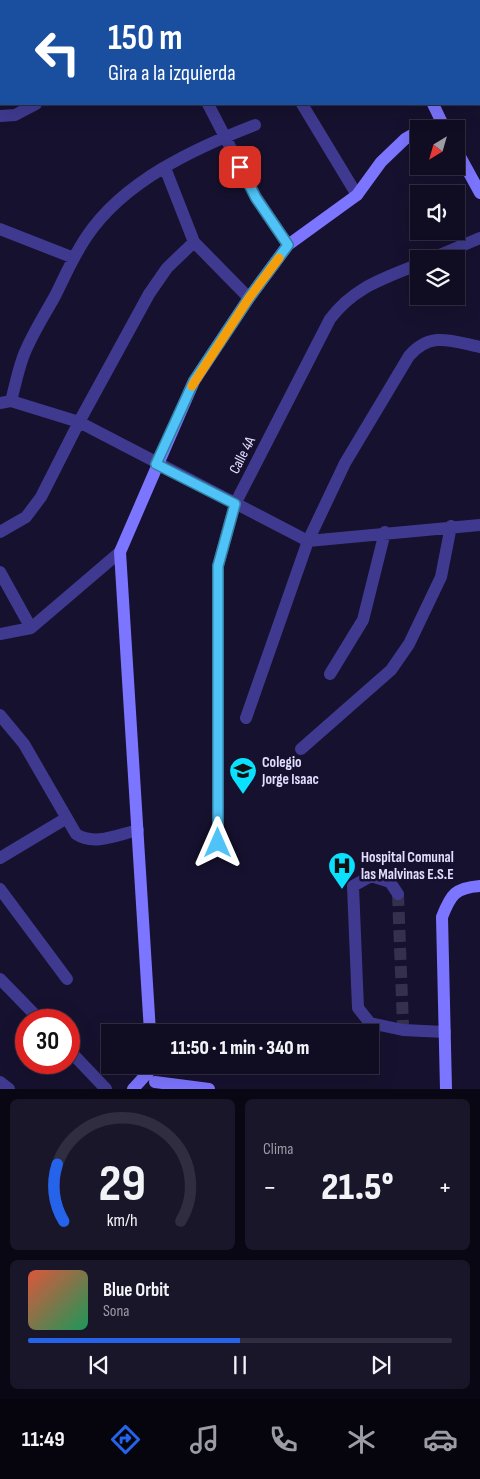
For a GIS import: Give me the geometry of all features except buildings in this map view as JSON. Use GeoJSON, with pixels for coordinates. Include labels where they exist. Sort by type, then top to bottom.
{"type":"FeatureCollection","features":[{"type":"Feature","properties":{"kind":"street"},"geometry":{"type":"LineString","coordinates":[[1,116],[15,114],[34,105]]}},
{"type":"Feature","properties":{"kind":"street"},"geometry":{"type":"LineString","coordinates":[[208,105],[256,198],[288,245]]}},
{"type":"Feature","properties":{"kind":"street"},"geometry":{"type":"LineString","coordinates":[[303,105],[357,195]]}},
{"type":"Feature","properties":{"kind":"street"},"geometry":{"type":"LineString","coordinates":[[433,105],[441,120]]}},
{"type":"Feature","properties":{"kind":"street"},"geometry":{"type":"LineString","coordinates":[[255,125],[224,137],[165,168],[134,188],[107,212],[87,236],[74,258],[23,357],[6,402],[79,422],[156,464],[308,541],[480,524]]}},
{"type":"Feature","properties":{"kind":"street"},"geometry":{"type":"LineString","coordinates":[[150,1024],[120,552],[156,464],[194,381],[249,298],[288,245],[357,195],[382,162],[410,136]]}},
{"type":"Feature","properties":{"kind":"street"},"geometry":{"type":"LineString","coordinates":[[465,166],[480,193]]}},
{"type":"Feature","properties":{"kind":"street"},"geometry":{"type":"LineString","coordinates":[[165,168],[194,242],[249,298]]}},
{"type":"Feature","properties":{"kind":"street"},"geometry":{"type":"LineString","coordinates":[[0,229],[74,258]]}},
{"type":"Feature","properties":{"kind":"street"},"geometry":{"type":"LineString","coordinates":[[451,250],[480,238]]}},
{"type":"Feature","properties":{"kind":"street"},"geometry":{"type":"LineString","coordinates":[[0,532],[26,517],[42,497],[79,422],[149,294],[168,268],[194,242]]}},
{"type":"Feature","properties":{"kind":"street","name":"Calle 4A"},"geometry":{"type":"LineString","coordinates":[[218,843],[218,566],[235,504],[330,319],[343,302],[363,287],[410,268]]}},
{"type":"Feature","properties":{"kind":"street"},"geometry":{"type":"LineString","coordinates":[[246,718],[276,637],[308,541],[345,463],[409,356],[419,344],[440,339],[480,347]]}},
{"type":"Feature","properties":{"kind":"street"},"geometry":{"type":"LineString","coordinates":[[301,749],[391,670],[409,644],[441,577],[452,526]]}},
{"type":"Feature","properties":{"kind":"street"},"geometry":{"type":"LineString","coordinates":[[330,674],[363,620],[385,532]]}},
{"type":"Feature","properties":{"kind":"street"},"geometry":{"type":"LineString","coordinates":[[0,634],[31,628],[120,552]]}},
{"type":"Feature","properties":{"kind":"street"},"geometry":{"type":"LineString","coordinates":[[0,572],[31,628]]}},
{"type":"Feature","properties":{"kind":"street"},"geometry":{"type":"LineString","coordinates":[[0,716],[24,744],[65,819],[76,834],[84,839],[93,841],[138,830]]}},
{"type":"Feature","properties":{"kind":"street"},"geometry":{"type":"LineString","coordinates":[[0,858],[65,819]]}},
{"type":"Feature","properties":{"kind":"street"},"geometry":{"type":"LineString","coordinates":[[398,894],[390,882],[371,876],[353,886],[358,1008],[370,1023],[445,1032]]}},
{"type":"Feature","properties":{"kind":"street"},"geometry":{"type":"LineString","coordinates":[[446,1089],[442,917],[449,900],[463,887],[480,886]]}},
{"type":"Feature","properties":{"kind":"street"},"geometry":{"type":"LineString","coordinates":[[0,889],[68,979]]}},
{"type":"Feature","properties":{"kind":"street"},"geometry":{"type":"LineString","coordinates":[[0,979],[29,1009]]}},
{"type":"Feature","properties":{"kind":"street"},"geometry":{"type":"LineString","coordinates":[[80,1062],[106,1089]]}},
{"type":"Feature","properties":{"kind":"street"},"geometry":{"type":"LineString","coordinates":[[133,1089],[146,1074]]}},
{"type":"Feature","properties":{"kind":"street"},"geometry":{"type":"LineString","coordinates":[[0,1082],[9,1089]]}},
{"type":"Feature","properties":{"kind":"street"},"geometry":{"type":"LineString","coordinates":[[155,1085],[209,1089]]}},
{"type":"Feature","properties":{"kind":"tunnel"},"geometry":{"type":"LineString","coordinates":[[398,894],[403,1025]]}},
{"type":"Feature","properties":{"kind":"slow traffic"},"geometry":{"type":"LineString","coordinates":[[192,386],[249,298],[279,258]]}},
{"type":"Feature","properties":{"kind":"place","name":"Colegio Jorge Isaac"},"geometry":{"type":"Point","coordinates":[243,795]}},
{"type":"Feature","properties":{"kind":"place","name":"Hospital Comunal las Malvinas E.S.E"},"geometry":{"type":"Point","coordinates":[342,890]}},
{"type":"Feature","properties":{"kind":"route"},"geometry":{"type":"LineString","coordinates":[[218,843],[218,566],[235,504],[156,464],[194,381],[249,298],[288,245],[256,198],[240,167]]}}]}
